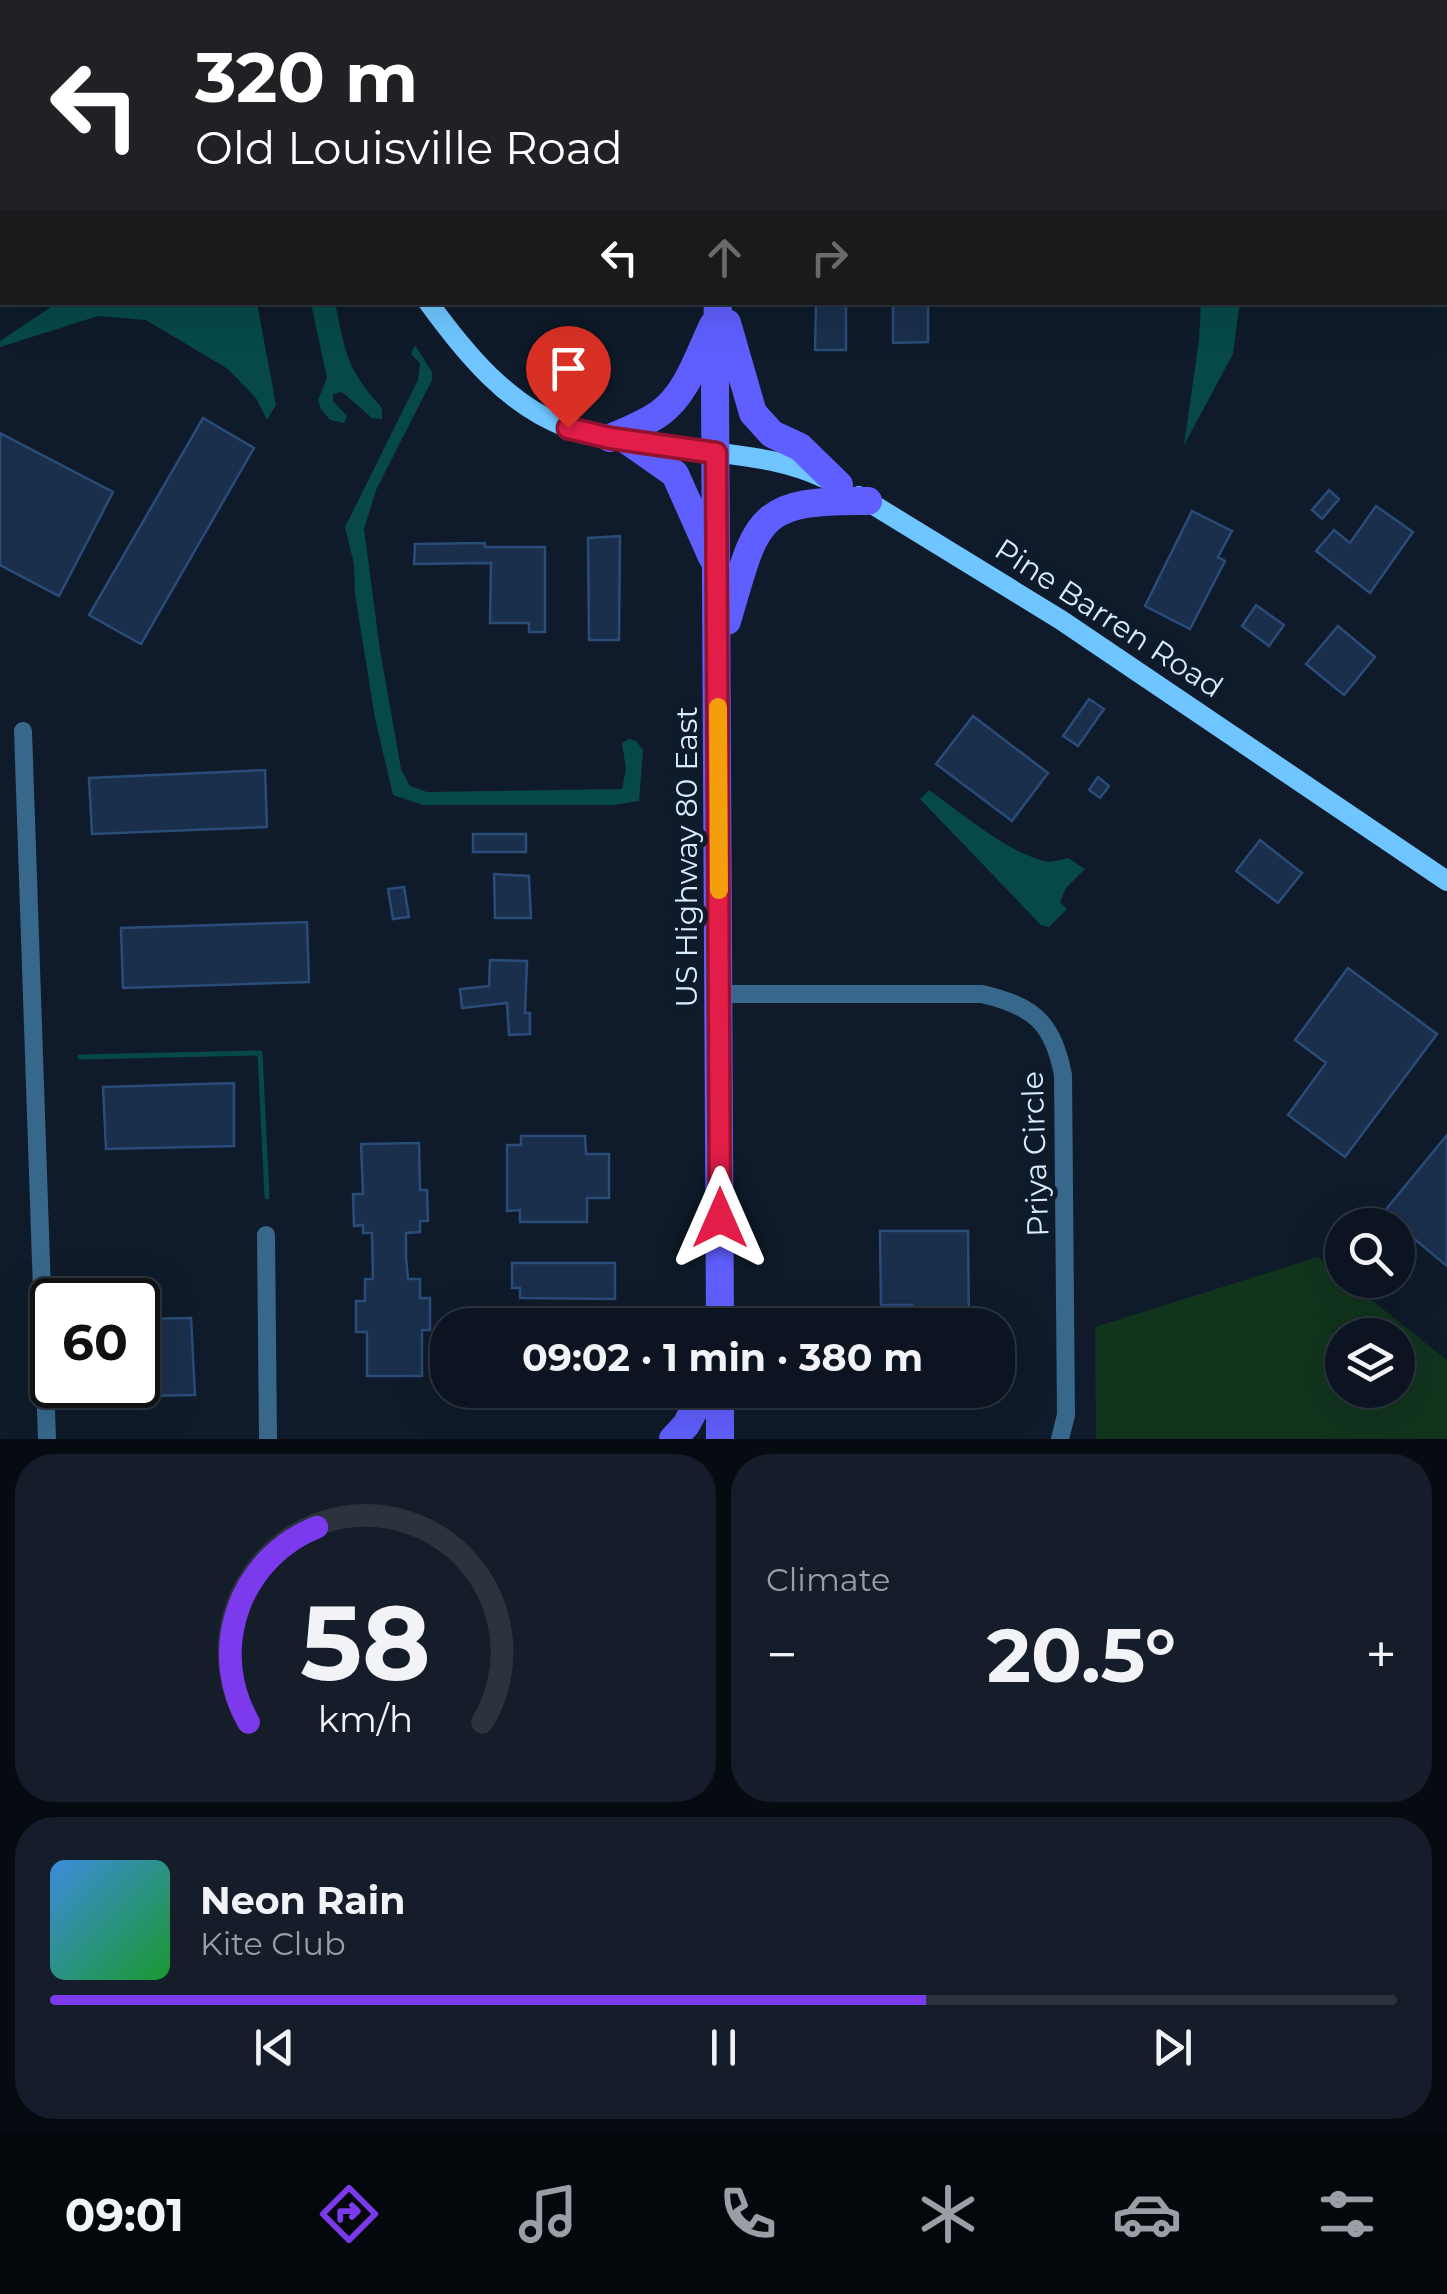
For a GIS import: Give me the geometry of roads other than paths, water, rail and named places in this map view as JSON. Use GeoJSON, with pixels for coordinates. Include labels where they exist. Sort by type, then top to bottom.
{"type":"FeatureCollection","features":[{"type":"Feature","properties":{"kind":"main road","name":"Pine Barren Road"},"geometry":{"type":"LineString","coordinates":[[430,305],[474,361],[522,402],[568,428],[619,440],[782,462],[868,501],[1070,626],[1447,880]]}},
{"type":"Feature","properties":{"kind":"main road"},"geometry":{"type":"LineString","coordinates":[[718,573],[675,474],[619,440],[670,405],[684,384],[719,306]]}},
{"type":"Feature","properties":{"kind":"main road"},"geometry":{"type":"LineString","coordinates":[[719,306],[754,413],[772,434],[800,447],[840,486]]}},
{"type":"Feature","properties":{"kind":"main road","name":"US Highway 80 East"},"geometry":{"type":"LineString","coordinates":[[719,306],[715,389],[720,1308]]}},
{"type":"Feature","properties":{"kind":"main road"},"geometry":{"type":"LineString","coordinates":[[716,656],[752,541],[765,523],[782,510],[809,501],[868,501]]}},
{"type":"Feature","properties":{"kind":"main road"},"geometry":{"type":"LineString","coordinates":[[673,1439],[695,1408]]}},
{"type":"Feature","properties":{"kind":"main road"},"geometry":{"type":"LineString","coordinates":[[720,1408],[720,1439]]}},
{"type":"Feature","properties":{"kind":"street"},"geometry":{"type":"LineString","coordinates":[[23,731],[46,1439]]}},
{"type":"Feature","properties":{"kind":"street","name":"Priya Circle"},"geometry":{"type":"LineString","coordinates":[[719,994],[982,994],[1021,1006],[1038,1017],[1051,1033],[1063,1074],[1066,1415],[1060,1439]]}},
{"type":"Feature","properties":{"kind":"street"},"geometry":{"type":"LineString","coordinates":[[266,1235],[268,1439]]}},
{"type":"Feature","properties":{"kind":"waterway"},"geometry":{"type":"LineString","coordinates":[[80,1057],[260,1053],[267,1197]]}}]}
